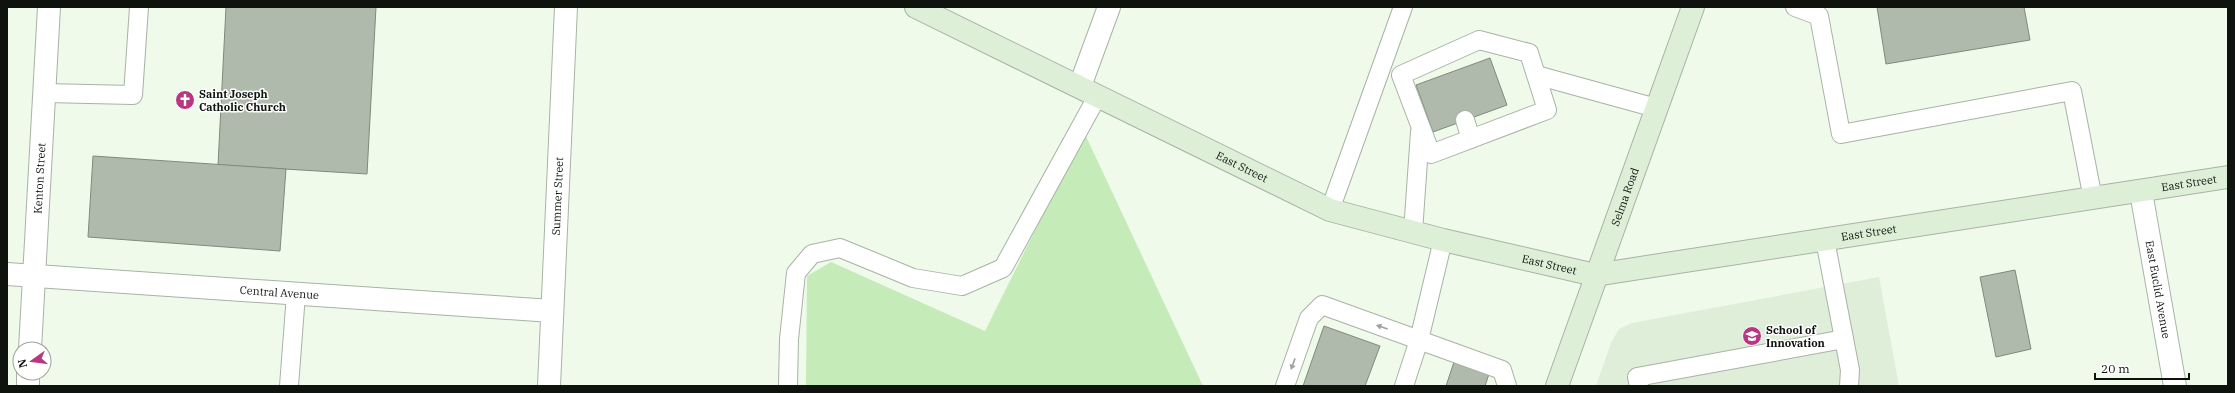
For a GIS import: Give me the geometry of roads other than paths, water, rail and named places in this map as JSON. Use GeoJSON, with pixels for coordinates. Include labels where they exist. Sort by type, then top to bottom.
{"type":"FeatureCollection","features":[{"type":"Feature","properties":{"kind":"street","name":"Kenton Street"},"geometry":{"type":"LineString","coordinates":[[30,341],[49,7]]}},
{"type":"Feature","properties":{"kind":"street","name":"Summer Street"},"geometry":{"type":"LineString","coordinates":[[549,386],[566,7]]}},
{"type":"Feature","properties":{"kind":"street","name":"East Street"},"geometry":{"type":"LineString","coordinates":[[916,7],[1330,210],[1443,240],[1596,275],[2141,192],[2228,177]]}},
{"type":"Feature","properties":{"kind":"street"},"geometry":{"type":"LineString","coordinates":[[1089,91],[1109,7]]}},
{"type":"Feature","properties":{"kind":"street","name":"Selma Road"},"geometry":{"type":"LineString","coordinates":[[1557,386],[1693,7]]}},
{"type":"Feature","properties":{"kind":"street","name":"East Euclid Avenue"},"geometry":{"type":"LineString","coordinates":[[2141,192],[2174,386]]}},
{"type":"Feature","properties":{"kind":"street","name":"Central Avenue"},"geometry":{"type":"LineString","coordinates":[[7,274],[552,311]]}},
{"type":"Feature","properties":{"kind":"lane"},"geometry":{"type":"LineString","coordinates":[[45,93],[133,95],[139,7]]}},
{"type":"Feature","properties":{"kind":"lane"},"geometry":{"type":"LineString","coordinates":[[1330,210],[1403,7]]}},
{"type":"Feature","properties":{"kind":"lane"},"geometry":{"type":"LineString","coordinates":[[1795,7],[1819,16],[1841,134],[2072,91],[2093,199]]}},
{"type":"Feature","properties":{"kind":"lane"},"geometry":{"type":"LineString","coordinates":[[1479,40],[1529,53],[1536,75],[1547,110],[1431,154],[1402,74],[1444,66],[1479,40]]}},
{"type":"Feature","properties":{"kind":"lane"},"geometry":{"type":"LineString","coordinates":[[1536,75],[1656,108]]}},
{"type":"Feature","properties":{"kind":"lane"},"geometry":{"type":"LineString","coordinates":[[788,386],[789,340],[796,273],[812,254],[840,248],[914,278],[962,286],[1003,268],[1089,91]]}},
{"type":"Feature","properties":{"kind":"lane"},"geometry":{"type":"LineString","coordinates":[[1465,120],[1471,139]]}},
{"type":"Feature","properties":{"kind":"lane"},"geometry":{"type":"LineString","coordinates":[[1413,232],[1420,127]]}},
{"type":"Feature","properties":{"kind":"lane"},"geometry":{"type":"LineString","coordinates":[[1404,386],[1419,340],[1443,240]]}},
{"type":"Feature","properties":{"kind":"lane"},"geometry":{"type":"LineString","coordinates":[[1825,240],[1850,370],[1849,386]]}},
{"type":"Feature","properties":{"kind":"lane"},"geometry":{"type":"LineString","coordinates":[[289,386],[296,294]]}},
{"type":"Feature","properties":{"kind":"lane"},"geometry":{"type":"LineString","coordinates":[[1285,386],[1309,318],[1322,305],[1502,370],[1507,386]]}},
{"type":"Feature","properties":{"kind":"lane"},"geometry":{"type":"LineString","coordinates":[[1639,386],[1637,377],[1844,340]]}},
{"type":"Feature","properties":{"kind":"place","name":"Saint Joseph Catholic Church"},"geometry":{"type":"Point","coordinates":[185,100]}},
{"type":"Feature","properties":{"kind":"place","name":"School of Innovation"},"geometry":{"type":"Point","coordinates":[1752,336]}}]}
